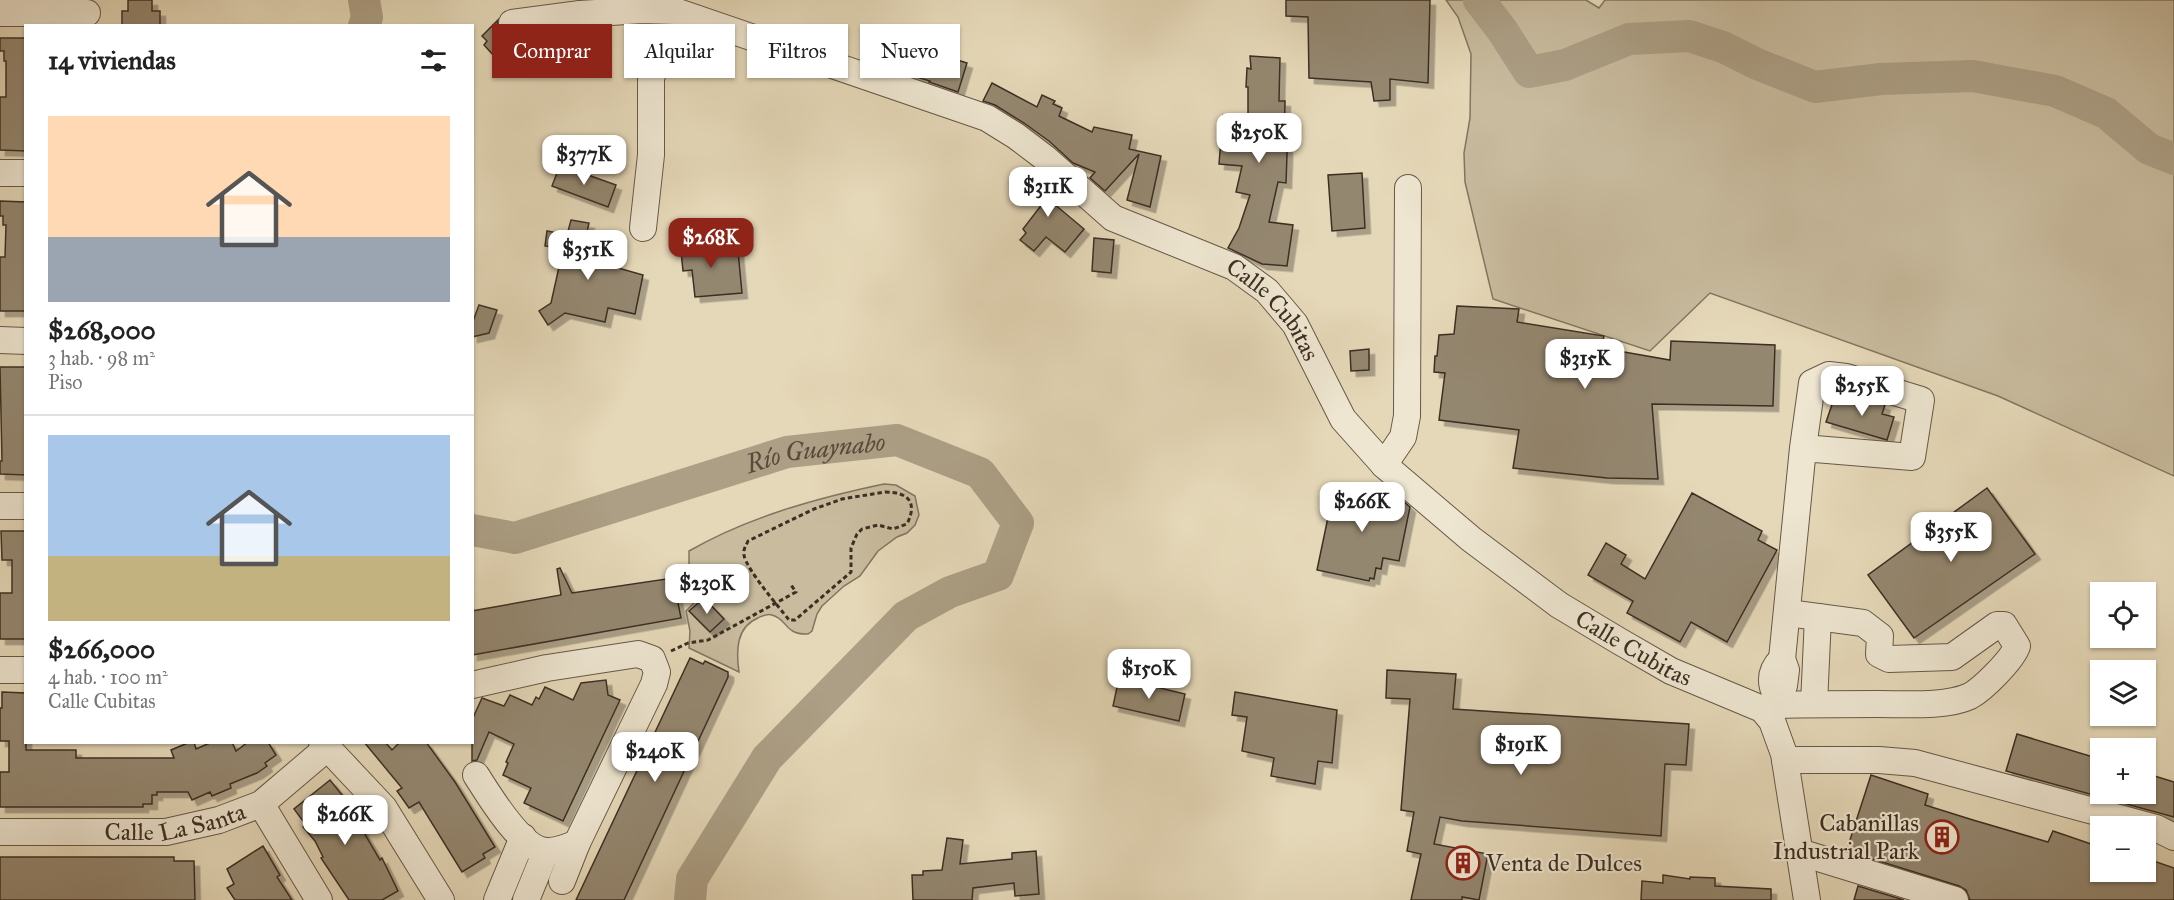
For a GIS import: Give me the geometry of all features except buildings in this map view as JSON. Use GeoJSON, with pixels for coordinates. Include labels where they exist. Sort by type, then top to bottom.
{"type":"FeatureCollection","features":[{"type":"Feature","properties":{"kind":"street","name":"Calle Cubitas"},"geometry":{"type":"LineString","coordinates":[[512,23],[580,14],[642,10],[675,11],[987,118],[1045,158],[1113,218],[1234,267],[1267,291],[1295,324],[1343,419],[1384,465],[1472,539],[1559,604],[1671,671],[1762,709],[1774,706]]}},
{"type":"Feature","properties":{"kind":"street"},"geometry":{"type":"LineString","coordinates":[[0,13],[87,13]]}},
{"type":"Feature","properties":{"kind":"street"},"geometry":{"type":"LineString","coordinates":[[643,228],[651,155],[651,78],[662,49],[701,21]]}},
{"type":"Feature","properties":{"kind":"street"},"geometry":{"type":"LineString","coordinates":[[0,173],[24,173]]}},
{"type":"Feature","properties":{"kind":"street"},"geometry":{"type":"LineString","coordinates":[[1384,465],[1402,437],[1407,416],[1408,188]]}},
{"type":"Feature","properties":{"kind":"street"},"geometry":{"type":"LineString","coordinates":[[0,340],[24,340]]}},
{"type":"Feature","properties":{"kind":"street"},"geometry":{"type":"LineString","coordinates":[[1803,448],[1912,457],[1921,400],[1846,377],[1829,375],[1812,383],[1803,448],[1782,659],[1786,670],[1784,686],[1774,706],[1807,900]]}},
{"type":"Feature","properties":{"kind":"street"},"geometry":{"type":"LineString","coordinates":[[0,506],[24,506]]}},
{"type":"Feature","properties":{"kind":"street"},"geometry":{"type":"LineString","coordinates":[[1774,706],[1914,704],[1945,702],[1970,696],[2000,668],[2017,646],[2004,625],[1997,625],[1952,657],[1888,659],[1880,654],[1880,636],[1863,623],[1788,613]]}},
{"type":"Feature","properties":{"kind":"street"},"geometry":{"type":"LineString","coordinates":[[1814,704],[1818,617]]}},
{"type":"Feature","properties":{"kind":"street"},"geometry":{"type":"LineString","coordinates":[[474,685],[547,668],[638,654],[652,658],[657,672],[654,684],[562,881]]}},
{"type":"Feature","properties":{"kind":"street"},"geometry":{"type":"LineString","coordinates":[[0,670],[24,670]]}},
{"type":"Feature","properties":{"kind":"street"},"geometry":{"type":"LineString","coordinates":[[324,745],[384,808],[441,900]]}},
{"type":"Feature","properties":{"kind":"street","name":"Calle La Santa"},"geometry":{"type":"LineString","coordinates":[[0,832],[166,832],[219,820],[261,804],[324,745]]}},
{"type":"Feature","properties":{"kind":"street"},"geometry":{"type":"LineString","coordinates":[[1785,760],[1879,760],[1915,764],[2156,828],[2174,837]]}},
{"type":"Feature","properties":{"kind":"street"},"geometry":{"type":"LineString","coordinates":[[476,775],[502,816],[534,845],[567,848],[578,843]]}},
{"type":"Feature","properties":{"kind":"street"},"geometry":{"type":"LineString","coordinates":[[261,804],[319,900]]}},
{"type":"Feature","properties":{"kind":"street"},"geometry":{"type":"LineString","coordinates":[[497,900],[534,845]]}},
{"type":"Feature","properties":{"kind":"street"},"geometry":{"type":"LineString","coordinates":[[511,900],[534,845]]}},
{"type":"Feature","properties":{"kind":"street"},"geometry":{"type":"LineString","coordinates":[[526,900],[534,845]]}},
{"type":"Feature","properties":{"kind":"street"},"geometry":{"type":"LineString","coordinates":[[1799,852],[1955,900]]}},
{"type":"Feature","properties":{"kind":"path"},"geometry":{"type":"LineString","coordinates":[[897,492],[909,499],[912,506],[911,517],[907,524],[893,529],[878,525],[862,529],[857,534],[851,549],[851,572],[795,620],[789,620],[775,603],[745,559],[744,548],[748,541],[814,509],[842,499],[897,492]]}},
{"type":"Feature","properties":{"kind":"path"},"geometry":{"type":"LineString","coordinates":[[652,658],[688,643],[708,640],[796,592],[792,585]]}},
{"type":"Feature","properties":{"kind":"shaded area"},"geometry":{"type":"Polygon","coordinates":[[[1446,0],[1586,0],[1599,8],[1605,0],[2174,0],[2174,476],[1998,396],[1710,293],[1650,351],[1493,299],[1465,182],[1464,153],[1470,118],[1471,54],[1458,17],[1446,0]]]}},
{"type":"Feature","properties":{"kind":"shaded area"},"geometry":{"type":"Polygon","coordinates":[[[884,484],[896,485],[915,496],[919,515],[915,525],[907,533],[897,537],[878,551],[860,576],[844,586],[822,606],[812,631],[808,634],[794,632],[770,614],[751,622],[745,627],[739,640],[739,672],[689,648],[690,631],[686,611],[703,594],[689,574],[689,551],[735,528],[783,510],[884,484]]]}},
{"type":"Feature","properties":{"kind":"waterway","name":"Río Guaynabo"},"geometry":{"type":"LineString","coordinates":[[364,0],[367,17],[365,24]]}},
{"type":"Feature","properties":{"kind":"waterway"},"geometry":{"type":"LineString","coordinates":[[1479,0],[1529,72],[1565,65],[1629,39],[1689,36],[1723,47],[1757,64],[1815,87],[1881,79],[1973,76],[2055,91],[2106,113],[2149,149],[2174,159]]}},
{"type":"Feature","properties":{"kind":"waterway","name":"Río Guaynabo"},"geometry":{"type":"LineString","coordinates":[[474,530],[515,538],[787,452],[897,440],[980,473],[1018,523],[998,575],[950,592],[906,616],[767,758],[692,879],[690,900]]}},
{"type":"Feature","properties":{"kind":"place","name":"Cabanillas Industrial Park"},"geometry":{"type":"Point","coordinates":[1942,837]}},
{"type":"Feature","properties":{"kind":"place","name":"Venta de Dulces"},"geometry":{"type":"Point","coordinates":[1463,863]}}]}
